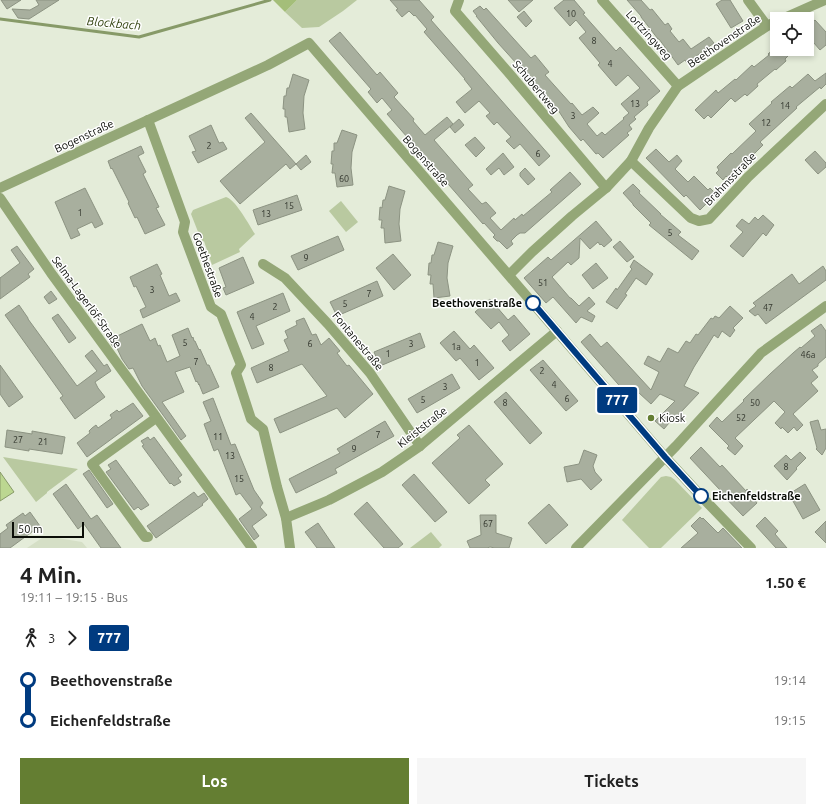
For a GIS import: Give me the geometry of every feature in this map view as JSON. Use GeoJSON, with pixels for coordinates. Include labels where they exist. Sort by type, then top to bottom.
{"type":"FeatureCollection","features":[{"type":"Feature","properties":{"kind":"street","name":"Schubertweg"},"geometry":{"type":"LineString","coordinates":[[459,0],[455,11],[606,188]]}},
{"type":"Feature","properties":{"kind":"street","name":"Lortzingweg"},"geometry":{"type":"LineString","coordinates":[[602,0],[678,86]]}},
{"type":"Feature","properties":{"kind":"street"},"geometry":{"type":"LineString","coordinates":[[748,0],[767,26]]}},
{"type":"Feature","properties":{"kind":"street"},"geometry":{"type":"LineString","coordinates":[[798,12],[825,0]]}},
{"type":"Feature","properties":{"kind":"street","name":"Beethovenstraße"},"geometry":{"type":"LineString","coordinates":[[508,275],[532,252],[606,188],[631,161],[648,128],[678,86],[770,24]]}},
{"type":"Feature","properties":{"kind":"street","name":"Bogenstraße"},"geometry":{"type":"LineString","coordinates":[[0,188],[309,44],[665,457],[752,548]]}},
{"type":"Feature","properties":{"kind":"street","name":"Brahmsstraße"},"geometry":{"type":"LineString","coordinates":[[631,161],[691,218],[699,221],[709,219],[748,177],[826,104]]}},
{"type":"Feature","properties":{"kind":"street","name":"Goethestraße"},"geometry":{"type":"LineString","coordinates":[[148,120],[185,222],[183,232],[205,292],[211,307],[221,314],[240,365],[236,373],[251,419],[262,429],[286,518],[290,548]]}},
{"type":"Feature","properties":{"kind":"street","name":"Selma-Lagerlöf-Straße"},"geometry":{"type":"LineString","coordinates":[[0,198],[51,273],[252,548]]}},
{"type":"Feature","properties":{"kind":"street","name":"Fontanestraße"},"geometry":{"type":"LineString","coordinates":[[263,264],[286,278],[333,329],[370,373],[420,446]]}},
{"type":"Feature","properties":{"kind":"street"},"geometry":{"type":"LineString","coordinates":[[576,548],[665,457],[761,353],[826,306]]}},
{"type":"Feature","properties":{"kind":"street","name":"Kleiststraße"},"geometry":{"type":"LineString","coordinates":[[286,518],[329,500],[382,472],[420,446],[557,332]]}},
{"type":"Feature","properties":{"kind":"street"},"geometry":{"type":"LineString","coordinates":[[148,537],[145,537],[92,464],[156,418]]}},
{"type":"Feature","properties":{"kind":"shaded area"},"geometry":{"type":"Polygon","coordinates":[[[273,0],[297,0],[285,12],[273,0]]]}},
{"type":"Feature","properties":{"kind":"shaded area"},"geometry":{"type":"Polygon","coordinates":[[[297,0],[357,0],[319,27],[302,28],[285,12],[297,0]]]}},
{"type":"Feature","properties":{"kind":"shaded area"},"geometry":{"type":"Polygon","coordinates":[[[226,197],[230,199],[238,208],[255,234],[239,249],[240,252],[212,265],[204,241],[202,242],[191,214],[193,210],[226,197]]]}},
{"type":"Feature","properties":{"kind":"shaded area"},"geometry":{"type":"Polygon","coordinates":[[[341,201],[358,222],[346,232],[329,211],[341,201]]]}},
{"type":"Feature","properties":{"kind":"shaded area"},"geometry":{"type":"Polygon","coordinates":[[[3,457],[78,469],[36,502],[3,457]]]}},
{"type":"Feature","properties":{"kind":"shaded area"},"geometry":{"type":"Polygon","coordinates":[[[0,472],[14,492],[0,501],[0,472]]]}},
{"type":"Feature","properties":{"kind":"shaded area"},"geometry":{"type":"Polygon","coordinates":[[[666,476],[675,480],[702,508],[661,548],[649,548],[622,520],[661,477],[666,476]]]}},
{"type":"Feature","properties":{"kind":"shaded area"},"geometry":{"type":"Polygon","coordinates":[[[431,532],[442,545],[439,548],[410,548],[431,532]]]}},
{"type":"Feature","properties":{"kind":"shaded area"},"geometry":{"type":"Polygon","coordinates":[[[45,536],[82,542],[87,548],[27,548],[45,536]]]}},
{"type":"Feature","properties":{"kind":"building"},"geometry":{"type":"Polygon","coordinates":[[[1,0],[21,0],[7,9],[1,0]]]}},
{"type":"Feature","properties":{"kind":"building"},"geometry":{"type":"Polygon","coordinates":[[[36,0],[59,0],[29,19],[18,18],[12,9],[30,10],[39,5],[36,0]]]}},
{"type":"Feature","properties":{"kind":"building"},"geometry":{"type":"Polygon","coordinates":[[[390,0],[419,0],[434,17],[431,20],[550,156],[539,166],[520,144],[514,149],[506,141],[511,137],[497,122],[494,125],[486,116],[490,113],[479,101],[465,113],[456,102],[472,89],[424,32],[427,29],[415,15],[414,16],[409,11],[402,17],[396,10],[398,9],[390,0]]]}},
{"type":"Feature","properties":{"kind":"building"},"geometry":{"type":"Polygon","coordinates":[[[508,0],[533,0],[519,12],[508,0]]]}},
{"type":"Feature","properties":{"kind":"building"},"geometry":{"type":"Polygon","coordinates":[[[564,0],[574,0],[585,13],[583,14],[616,51],[620,47],[660,91],[647,102],[648,105],[634,117],[636,119],[629,125],[632,129],[627,133],[629,135],[603,158],[598,153],[596,154],[583,139],[581,141],[569,127],[558,110],[556,111],[550,105],[552,103],[498,43],[473,11],[480,6],[484,10],[486,8],[531,58],[535,55],[549,72],[545,75],[582,115],[593,107],[599,113],[587,124],[597,136],[602,132],[605,135],[629,113],[621,104],[640,88],[628,75],[616,86],[598,65],[600,63],[579,38],[586,32],[576,20],[570,26],[554,8],[564,0]]]}},
{"type":"Feature","properties":{"kind":"building"},"geometry":{"type":"Polygon","coordinates":[[[627,0],[641,0],[650,10],[652,9],[665,25],[668,23],[672,29],[670,31],[679,42],[683,39],[691,49],[709,37],[714,43],[687,63],[685,60],[678,65],[627,0]]]}},
{"type":"Feature","properties":{"kind":"building"},"geometry":{"type":"Polygon","coordinates":[[[722,0],[730,0],[743,21],[731,28],[716,4],[722,0]]]}},
{"type":"Feature","properties":{"kind":"building"},"geometry":{"type":"Polygon","coordinates":[[[524,11],[532,21],[526,27],[517,17],[524,11]]]}},
{"type":"Feature","properties":{"kind":"building"},"geometry":{"type":"Polygon","coordinates":[[[815,20],[826,32],[826,45],[820,50],[814,43],[815,20]]]}},
{"type":"Feature","properties":{"kind":"building"},"geometry":{"type":"Polygon","coordinates":[[[340,32],[377,75],[380,72],[398,93],[394,97],[414,119],[413,121],[425,135],[447,117],[453,124],[434,140],[473,185],[468,189],[482,204],[486,202],[496,213],[490,218],[501,230],[514,218],[515,220],[522,214],[523,216],[552,192],[550,190],[570,172],[581,184],[525,233],[520,233],[517,235],[511,241],[513,244],[507,249],[493,237],[495,235],[484,223],[483,224],[387,114],[392,110],[382,98],[377,103],[368,92],[371,89],[329,41],[340,32]]]}},
{"type":"Feature","properties":{"kind":"building"},"geometry":{"type":"Polygon","coordinates":[[[770,52],[770,56],[788,56],[785,59],[786,61],[757,84],[758,86],[747,96],[745,94],[735,102],[731,98],[711,118],[708,115],[704,119],[695,110],[716,90],[718,93],[735,79],[736,80],[752,65],[754,67],[769,55],[768,54],[770,52]]]}},
{"type":"Feature","properties":{"kind":"building"},"geometry":{"type":"Polygon","coordinates":[[[826,73],[826,84],[821,89],[820,87],[796,107],[797,108],[760,142],[763,145],[729,179],[726,176],[723,180],[716,173],[719,170],[717,167],[756,131],[749,124],[772,103],[771,102],[790,86],[792,88],[808,74],[815,81],[826,73]]]}},
{"type":"Feature","properties":{"kind":"building"},"geometry":{"type":"Polygon","coordinates":[[[293,74],[309,80],[304,96],[303,113],[305,129],[289,132],[287,117],[285,117],[285,109],[283,109],[284,96],[286,96],[287,88],[289,88],[293,74]]]}},
{"type":"Feature","properties":{"kind":"building"},"geometry":{"type":"Polygon","coordinates":[[[251,113],[296,164],[290,169],[286,164],[240,204],[220,181],[265,142],[245,118],[251,113]]]}},
{"type":"Feature","properties":{"kind":"building"},"geometry":{"type":"Polygon","coordinates":[[[459,119],[464,125],[455,133],[450,127],[459,119]]]}},
{"type":"Feature","properties":{"kind":"building"},"geometry":{"type":"Polygon","coordinates":[[[211,125],[219,143],[223,142],[227,149],[198,163],[192,152],[196,151],[189,136],[211,125]]]}},
{"type":"Feature","properties":{"kind":"building"},"geometry":{"type":"Polygon","coordinates":[[[342,130],[357,135],[352,152],[351,168],[353,185],[337,187],[335,173],[332,173],[332,151],[334,151],[334,143],[337,143],[342,130]]]}},
{"type":"Feature","properties":{"kind":"building"},"geometry":{"type":"Polygon","coordinates":[[[475,137],[485,148],[476,157],[465,145],[475,137]]]}},
{"type":"Feature","properties":{"kind":"building"},"geometry":{"type":"Polygon","coordinates":[[[141,146],[144,153],[138,156],[146,172],[143,174],[159,207],[156,208],[165,225],[145,234],[137,217],[135,218],[128,203],[129,202],[108,161],[141,146]]]}},
{"type":"Feature","properties":{"kind":"building"},"geometry":{"type":"Polygon","coordinates":[[[656,149],[669,162],[677,155],[682,161],[675,169],[688,182],[694,176],[708,190],[710,188],[716,194],[700,210],[686,195],[684,197],[646,158],[656,149]]]}},
{"type":"Feature","properties":{"kind":"building"},"geometry":{"type":"Polygon","coordinates":[[[815,151],[826,163],[826,167],[818,174],[805,160],[815,151]]]}},
{"type":"Feature","properties":{"kind":"building"},"geometry":{"type":"Polygon","coordinates":[[[503,153],[514,167],[504,175],[499,168],[491,175],[486,169],[503,153]]]}},
{"type":"Feature","properties":{"kind":"building"},"geometry":{"type":"Polygon","coordinates":[[[306,155],[311,162],[301,170],[296,164],[306,155]]]}},
{"type":"Feature","properties":{"kind":"building"},"geometry":{"type":"Polygon","coordinates":[[[525,168],[535,179],[528,185],[520,176],[520,173],[525,168]]]}},
{"type":"Feature","properties":{"kind":"building"},"geometry":{"type":"Polygon","coordinates":[[[633,184],[640,191],[639,193],[660,214],[681,232],[678,235],[699,251],[692,260],[649,225],[651,223],[623,193],[633,184]]]}},
{"type":"Feature","properties":{"kind":"building"},"geometry":{"type":"Polygon","coordinates":[[[389,186],[405,191],[400,209],[399,224],[401,241],[385,243],[384,228],[381,228],[382,220],[379,220],[380,207],[382,208],[383,200],[385,200],[389,186]]]}},
{"type":"Feature","properties":{"kind":"building"},"geometry":{"type":"Polygon","coordinates":[[[85,188],[103,224],[95,228],[92,222],[77,229],[80,235],[71,239],[55,202],[85,188]]]}},
{"type":"Feature","properties":{"kind":"building"},"geometry":{"type":"Polygon","coordinates":[[[297,195],[302,210],[258,225],[253,210],[297,195]]]}},
{"type":"Feature","properties":{"kind":"building"},"geometry":{"type":"Polygon","coordinates":[[[763,215],[774,225],[766,236],[763,233],[743,257],[730,246],[743,232],[736,226],[742,219],[749,224],[755,217],[758,220],[763,215]]]}},
{"type":"Feature","properties":{"kind":"building"},"geometry":{"type":"Polygon","coordinates":[[[596,221],[612,240],[604,247],[598,242],[590,249],[580,238],[579,258],[571,265],[568,262],[552,277],[579,306],[589,297],[595,304],[587,311],[595,316],[592,322],[581,317],[576,323],[553,297],[546,303],[524,278],[548,257],[551,260],[596,221]]]}},
{"type":"Feature","properties":{"kind":"building"},"geometry":{"type":"Polygon","coordinates":[[[338,236],[344,250],[298,270],[291,256],[338,236]]]}},
{"type":"Feature","properties":{"kind":"building"},"geometry":{"type":"Polygon","coordinates":[[[620,241],[634,257],[627,262],[613,247],[620,241]]]}},
{"type":"Feature","properties":{"kind":"building"},"geometry":{"type":"Polygon","coordinates":[[[438,242],[453,246],[448,263],[447,278],[450,296],[434,298],[433,284],[430,284],[431,275],[428,275],[429,263],[431,263],[432,255],[434,255],[438,242]]]}},
{"type":"Feature","properties":{"kind":"building"},"geometry":{"type":"Polygon","coordinates":[[[17,246],[34,269],[28,274],[30,277],[0,299],[0,278],[20,263],[11,250],[17,246]]]}},
{"type":"Feature","properties":{"kind":"building"},"geometry":{"type":"Polygon","coordinates":[[[393,254],[411,275],[394,290],[376,268],[393,254]]]}},
{"type":"Feature","properties":{"kind":"building"},"geometry":{"type":"Polygon","coordinates":[[[243,257],[254,283],[226,295],[223,288],[226,287],[219,268],[243,257]]]}},
{"type":"Feature","properties":{"kind":"building"},"geometry":{"type":"Polygon","coordinates":[[[634,260],[653,274],[646,285],[636,278],[625,294],[627,295],[617,309],[606,302],[616,288],[617,290],[632,269],[630,267],[634,260]]]}},
{"type":"Feature","properties":{"kind":"building"},"geometry":{"type":"Polygon","coordinates":[[[596,263],[608,278],[593,289],[582,275],[596,263]]]}},
{"type":"Feature","properties":{"kind":"building"},"geometry":{"type":"Polygon","coordinates":[[[157,264],[169,296],[176,293],[180,301],[143,318],[140,310],[146,307],[130,277],[157,264]]]}},
{"type":"Feature","properties":{"kind":"building"},"geometry":{"type":"Polygon","coordinates":[[[823,266],[826,271],[826,280],[766,324],[758,314],[755,316],[749,311],[756,306],[753,303],[792,274],[799,284],[823,266]]]}},
{"type":"Feature","properties":{"kind":"building"},"geometry":{"type":"Polygon","coordinates":[[[377,281],[383,296],[337,316],[330,302],[377,281]]]}},
{"type":"Feature","properties":{"kind":"building"},"geometry":{"type":"Polygon","coordinates":[[[51,291],[57,299],[49,304],[44,297],[51,291]]]}},
{"type":"Feature","properties":{"kind":"building"},"geometry":{"type":"Polygon","coordinates":[[[283,293],[290,311],[256,326],[264,344],[252,349],[237,312],[283,293]]]}},
{"type":"Feature","properties":{"kind":"building"},"geometry":{"type":"Polygon","coordinates":[[[490,299],[508,320],[514,315],[530,334],[510,351],[502,341],[509,335],[499,322],[491,329],[475,312],[490,299]]]}},
{"type":"Feature","properties":{"kind":"building"},"geometry":{"type":"Polygon","coordinates":[[[19,305],[77,386],[97,371],[85,356],[92,350],[104,366],[107,364],[111,371],[95,382],[105,397],[75,419],[60,398],[63,396],[5,315],[19,305]]]}},
{"type":"Feature","properties":{"kind":"building"},"geometry":{"type":"Polygon","coordinates":[[[730,306],[743,318],[733,328],[735,330],[730,337],[722,331],[718,338],[714,335],[684,386],[699,393],[664,429],[655,421],[675,401],[660,394],[651,404],[639,393],[632,400],[581,342],[590,334],[601,347],[607,342],[651,390],[659,372],[644,364],[648,356],[660,362],[668,348],[678,353],[686,341],[690,343],[711,318],[713,319],[715,316],[719,318],[730,306]]]}},
{"type":"Feature","properties":{"kind":"building"},"geometry":{"type":"Polygon","coordinates":[[[58,314],[76,338],[69,343],[52,318],[58,314]]]}},
{"type":"Feature","properties":{"kind":"building"},"geometry":{"type":"Polygon","coordinates":[[[304,318],[312,335],[316,334],[321,345],[329,338],[340,351],[337,353],[347,366],[349,365],[373,394],[345,418],[337,408],[280,433],[274,419],[327,396],[302,364],[257,383],[251,368],[289,351],[284,340],[288,338],[285,331],[297,325],[296,321],[304,318]]]}},
{"type":"Feature","properties":{"kind":"building"},"geometry":{"type":"Polygon","coordinates":[[[142,324],[150,341],[155,338],[158,346],[160,345],[167,362],[180,356],[172,335],[188,328],[207,365],[209,365],[219,387],[203,394],[190,367],[175,372],[184,392],[162,402],[186,436],[181,440],[142,386],[133,368],[129,369],[116,346],[113,347],[109,340],[142,324]]]}},
{"type":"Feature","properties":{"kind":"building"},"geometry":{"type":"Polygon","coordinates":[[[821,324],[826,331],[826,357],[812,370],[818,377],[811,383],[818,391],[793,414],[803,425],[797,431],[794,427],[788,433],[782,427],[781,429],[775,423],[785,412],[774,401],[735,438],[743,446],[735,455],[727,448],[729,446],[709,426],[717,417],[722,422],[770,374],[800,347],[801,348],[815,336],[811,331],[821,324]]]}},
{"type":"Feature","properties":{"kind":"building"},"geometry":{"type":"Polygon","coordinates":[[[454,331],[470,349],[474,345],[494,368],[479,380],[460,358],[456,361],[440,343],[454,331]]]}},
{"type":"Feature","properties":{"kind":"building"},"geometry":{"type":"Polygon","coordinates":[[[420,333],[425,347],[380,366],[374,352],[420,333]]]}},
{"type":"Feature","properties":{"kind":"building"},"geometry":{"type":"Polygon","coordinates":[[[543,360],[578,401],[566,411],[530,370],[543,360]]]}},
{"type":"Feature","properties":{"kind":"building"},"geometry":{"type":"Polygon","coordinates":[[[0,365],[23,397],[9,407],[0,394],[0,365]]]}},
{"type":"Feature","properties":{"kind":"building"},"geometry":{"type":"Polygon","coordinates":[[[452,374],[460,388],[417,413],[408,399],[452,374]]]}},
{"type":"Feature","properties":{"kind":"building"},"geometry":{"type":"Polygon","coordinates":[[[506,392],[542,433],[530,444],[494,402],[506,392]]]}},
{"type":"Feature","properties":{"kind":"building"},"geometry":{"type":"Polygon","coordinates":[[[213,398],[231,445],[235,444],[254,490],[263,503],[260,507],[267,515],[252,526],[259,536],[254,540],[239,519],[252,509],[240,493],[236,495],[218,449],[214,451],[204,424],[211,421],[203,402],[213,398]]]}},
{"type":"Feature","properties":{"kind":"building"},"geometry":{"type":"Polygon","coordinates":[[[133,403],[143,416],[87,457],[77,443],[90,433],[89,431],[96,425],[98,428],[112,418],[110,415],[117,410],[119,412],[133,403]]]}},
{"type":"Feature","properties":{"kind":"building"},"geometry":{"type":"Polygon","coordinates":[[[818,420],[821,430],[826,429],[826,448],[822,455],[816,449],[810,422],[818,420]]]}},
{"type":"Feature","properties":{"kind":"building"},"geometry":{"type":"Polygon","coordinates":[[[385,421],[394,436],[335,469],[337,473],[296,493],[289,479],[340,453],[337,449],[385,421]]]}},
{"type":"Feature","properties":{"kind":"building"},"geometry":{"type":"Polygon","coordinates":[[[469,425],[503,464],[485,480],[490,485],[469,504],[432,463],[460,438],[457,435],[469,425]]]}},
{"type":"Feature","properties":{"kind":"building"},"geometry":{"type":"Polygon","coordinates":[[[7,430],[32,434],[32,431],[65,437],[62,454],[5,447],[7,430]]]}},
{"type":"Feature","properties":{"kind":"building"},"geometry":{"type":"Polygon","coordinates":[[[148,437],[150,440],[154,437],[182,475],[178,478],[181,482],[174,486],[171,483],[170,484],[142,446],[144,445],[141,441],[148,437]]]}},
{"type":"Feature","properties":{"kind":"building"},"geometry":{"type":"Polygon","coordinates":[[[701,447],[720,467],[722,465],[746,491],[747,489],[755,498],[754,499],[757,503],[743,516],[690,458],[701,447]]]}},
{"type":"Feature","properties":{"kind":"building"},"geometry":{"type":"Polygon","coordinates":[[[584,450],[597,455],[593,466],[595,472],[602,480],[591,490],[581,479],[567,482],[564,467],[579,464],[584,450]]]}},
{"type":"Feature","properties":{"kind":"building"},"geometry":{"type":"Polygon","coordinates":[[[800,452],[806,458],[787,480],[774,466],[786,455],[791,460],[800,452]]]}},
{"type":"Feature","properties":{"kind":"building"},"geometry":{"type":"Polygon","coordinates":[[[116,460],[149,505],[141,510],[138,507],[134,510],[106,472],[111,469],[108,465],[116,460]]]}},
{"type":"Feature","properties":{"kind":"building"},"geometry":{"type":"Polygon","coordinates":[[[89,470],[113,504],[107,508],[83,474],[89,470]]]}},
{"type":"Feature","properties":{"kind":"building"},"geometry":{"type":"Polygon","coordinates":[[[414,474],[447,512],[435,522],[402,485],[414,474]]]}},
{"type":"Feature","properties":{"kind":"building"},"geometry":{"type":"Polygon","coordinates":[[[66,484],[91,519],[97,515],[121,548],[101,548],[84,524],[78,529],[53,494],[66,484]]]}},
{"type":"Feature","properties":{"kind":"building"},"geometry":{"type":"Polygon","coordinates":[[[805,484],[820,510],[803,519],[789,494],[805,484]]]}},
{"type":"Feature","properties":{"kind":"building"},"geometry":{"type":"Polygon","coordinates":[[[194,492],[198,497],[204,493],[208,499],[202,504],[203,505],[156,538],[147,526],[194,492]]]}},
{"type":"Feature","properties":{"kind":"building"},"geometry":{"type":"Polygon","coordinates":[[[367,502],[403,544],[398,548],[384,548],[354,514],[367,502]]]}},
{"type":"Feature","properties":{"kind":"building"},"geometry":{"type":"Polygon","coordinates":[[[549,504],[568,525],[546,544],[528,523],[549,504]]]}},
{"type":"Feature","properties":{"kind":"building"},"geometry":{"type":"Polygon","coordinates":[[[30,512],[40,526],[10,548],[0,548],[0,534],[8,528],[6,525],[23,513],[25,516],[30,512]]]}},
{"type":"Feature","properties":{"kind":"building"},"geometry":{"type":"Polygon","coordinates":[[[480,515],[496,515],[496,533],[512,538],[509,548],[470,548],[467,541],[481,535],[480,515]]]}},
{"type":"Feature","properties":{"kind":"building"},"geometry":{"type":"Polygon","coordinates":[[[700,517],[702,519],[703,518],[718,533],[723,528],[742,548],[681,548],[698,533],[691,526],[700,517]]]}},
{"type":"Feature","properties":{"kind":"building"},"geometry":{"type":"Polygon","coordinates":[[[765,517],[778,531],[775,534],[787,548],[776,548],[756,526],[765,517]]]}},
{"type":"Feature","properties":{"kind":"building"},"geometry":{"type":"Polygon","coordinates":[[[826,521],[826,543],[815,532],[826,521]]]}},
{"type":"Feature","properties":{"kind":"building"},"geometry":{"type":"Polygon","coordinates":[[[318,523],[335,548],[317,548],[305,532],[318,523]]]}},
{"type":"Feature","properties":{"kind":"waterway","name":"Blockbach"},"geometry":{"type":"LineString","coordinates":[[0,19],[139,37],[270,0]]}},
{"type":"Feature","properties":{"kind":"bus line","name":"777"},"geometry":{"type":"LineString","coordinates":[[533,303],[665,457],[701,496]]}},
{"type":"Feature","properties":{"kind":"place","name":"Beethovenstraße"},"geometry":{"type":"Point","coordinates":[533,303]}},
{"type":"Feature","properties":{"kind":"place","name":"Kiosk"},"geometry":{"type":"Point","coordinates":[651,418]}},
{"type":"Feature","properties":{"kind":"place","name":"Eichenfeldstraße"},"geometry":{"type":"Point","coordinates":[701,496]}}]}
